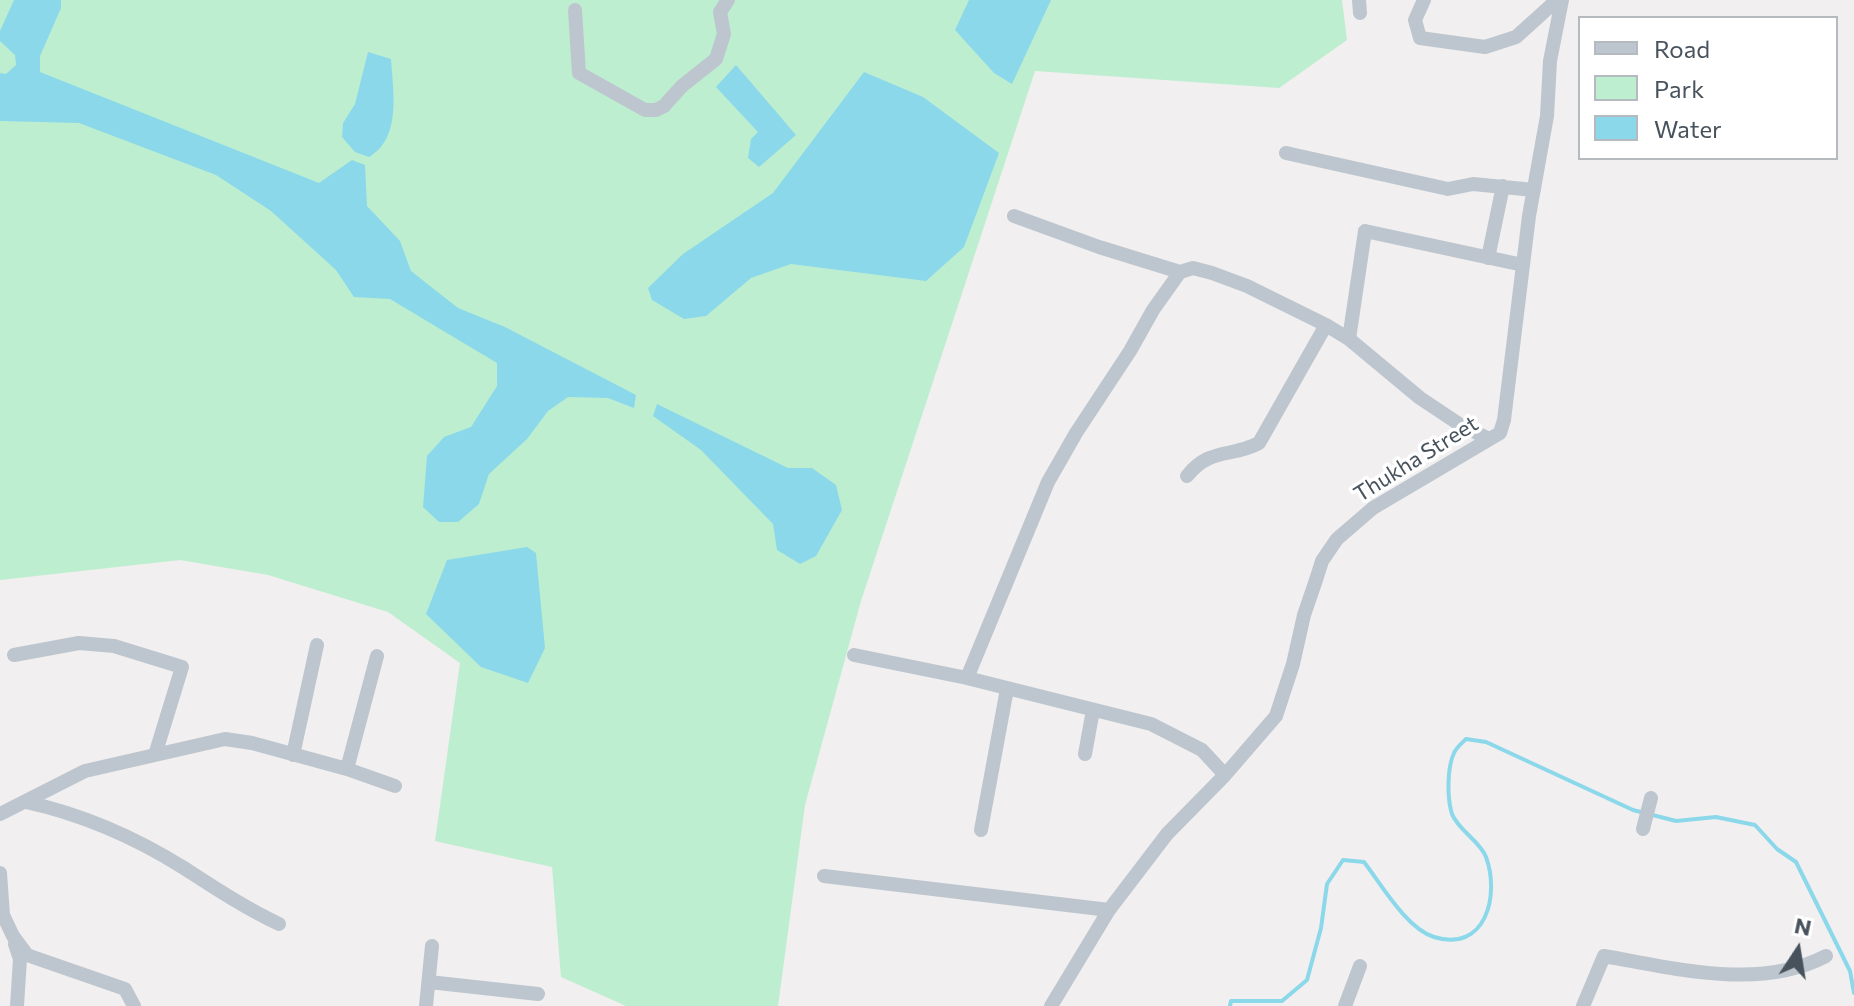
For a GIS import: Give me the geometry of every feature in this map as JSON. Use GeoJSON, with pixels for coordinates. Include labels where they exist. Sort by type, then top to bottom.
{"type":"FeatureCollection","features":[{"type":"Feature","properties":{"kind":"street"},"geometry":{"type":"LineString","coordinates":[[575,10],[579,73],[645,110],[656,110],[716,59],[724,34],[720,12],[728,0]]}},
{"type":"Feature","properties":{"kind":"street"},"geometry":{"type":"LineString","coordinates":[[1424,0],[1415,20],[1420,38],[1485,47],[1516,37],[1560,0]]}},
{"type":"Feature","properties":{"kind":"street","name":"Thukha Street"},"geometry":{"type":"LineString","coordinates":[[1051,1006],[1109,910],[1167,834],[1225,775],[1276,716],[1319,570],[1337,539],[1373,508],[1500,433],[1547,116],[1550,61],[1560,0]]}},
{"type":"Feature","properties":{"kind":"street"},"geometry":{"type":"LineString","coordinates":[[1286,153],[1448,189],[1473,184],[1534,190]]}},
{"type":"Feature","properties":{"kind":"street"},"geometry":{"type":"LineString","coordinates":[[1488,258],[1503,186]]}},
{"type":"Feature","properties":{"kind":"street"},"geometry":{"type":"LineString","coordinates":[[1014,216],[1180,272],[1193,268],[1247,286],[1349,339],[1420,398],[1459,424],[1489,439]]}},
{"type":"Feature","properties":{"kind":"street"},"geometry":{"type":"LineString","coordinates":[[1349,339],[1365,231],[1523,265]]}},
{"type":"Feature","properties":{"kind":"street"},"geometry":{"type":"LineString","coordinates":[[967,678],[1048,482],[1153,310],[1180,272]]}},
{"type":"Feature","properties":{"kind":"street"},"geometry":{"type":"LineString","coordinates":[[1187,476],[1204,459],[1259,443],[1326,325]]}},
{"type":"Feature","properties":{"kind":"street"},"geometry":{"type":"LineString","coordinates":[[14,655],[79,643],[114,646],[182,667],[155,755]]}},
{"type":"Feature","properties":{"kind":"street"},"geometry":{"type":"LineString","coordinates":[[293,755],[317,645]]}},
{"type":"Feature","properties":{"kind":"street"},"geometry":{"type":"LineString","coordinates":[[854,655],[967,678],[1151,724],[1202,750],[1225,775]]}},
{"type":"Feature","properties":{"kind":"street"},"geometry":{"type":"LineString","coordinates":[[347,769],[377,656]]}},
{"type":"Feature","properties":{"kind":"street"},"geometry":{"type":"LineString","coordinates":[[981,830],[1007,689]]}},
{"type":"Feature","properties":{"kind":"street"},"geometry":{"type":"LineString","coordinates":[[1085,754],[1093,710]]}},
{"type":"Feature","properties":{"kind":"street"},"geometry":{"type":"LineString","coordinates":[[0,814],[85,771],[225,739],[252,743],[347,769],[395,786]]}},
{"type":"Feature","properties":{"kind":"street"},"geometry":{"type":"LineString","coordinates":[[1643,829],[1651,798]]}},
{"type":"Feature","properties":{"kind":"street"},"geometry":{"type":"LineString","coordinates":[[26,802],[86,819],[133,841],[279,924]]}},
{"type":"Feature","properties":{"kind":"street"},"geometry":{"type":"LineString","coordinates":[[0,873],[3,915],[20,959],[17,1006]]}},
{"type":"Feature","properties":{"kind":"street"},"geometry":{"type":"LineString","coordinates":[[824,876],[1109,910]]}},
{"type":"Feature","properties":{"kind":"street"},"geometry":{"type":"LineString","coordinates":[[13,936],[27,955],[125,989],[134,1006]]}},
{"type":"Feature","properties":{"kind":"street"},"geometry":{"type":"LineString","coordinates":[[426,1006],[432,946]]}},
{"type":"Feature","properties":{"kind":"street"},"geometry":{"type":"LineString","coordinates":[[1583,1006],[1604,956],[1697,972],[1772,974],[1808,965],[1826,956]]}},
{"type":"Feature","properties":{"kind":"street"},"geometry":{"type":"LineString","coordinates":[[1345,1006],[1360,966]]}},
{"type":"Feature","properties":{"kind":"street"},"geometry":{"type":"LineString","coordinates":[[429,982],[538,994]]}},
{"type":"Feature","properties":{"kind":"green space"},"geometry":{"type":"Polygon","coordinates":[[[0,0],[1342,0],[1347,40],[1279,88],[1035,71],[861,601],[805,805],[778,1006],[626,1006],[561,977],[552,867],[435,841],[460,663],[388,612],[268,575],[180,560],[0,580],[0,0]]]}},
{"type":"Feature","properties":{"kind":"water"},"geometry":{"type":"Polygon","coordinates":[[[14,0],[61,0],[61,8],[40,56],[40,72],[319,183],[352,160],[365,165],[367,206],[400,241],[411,271],[458,308],[505,327],[636,395],[634,408],[608,398],[568,397],[548,411],[527,439],[489,474],[479,504],[458,522],[439,522],[423,507],[427,456],[444,437],[471,427],[497,386],[497,363],[390,299],[354,297],[336,270],[271,211],[216,175],[79,123],[0,121],[0,73],[6,74],[16,65],[15,55],[0,41],[0,31],[14,0]]]}},
{"type":"Feature","properties":{"kind":"water"},"geometry":{"type":"Polygon","coordinates":[[[969,0],[1051,0],[1012,84],[994,73],[955,30],[969,0]]]}},
{"type":"Feature","properties":{"kind":"water"},"geometry":{"type":"Polygon","coordinates":[[[368,52],[391,59],[394,99],[387,138],[380,149],[369,157],[355,152],[342,137],[343,123],[355,104],[368,52]]]}},
{"type":"Feature","properties":{"kind":"water"},"geometry":{"type":"Polygon","coordinates":[[[736,65],[796,135],[759,167],[748,158],[751,139],[758,132],[716,87],[736,65]]]}},
{"type":"Feature","properties":{"kind":"water"},"geometry":{"type":"Polygon","coordinates":[[[864,72],[923,97],[999,153],[964,247],[926,281],[791,264],[751,278],[706,316],[684,319],[652,300],[648,288],[683,254],[773,193],[864,72]]]}},
{"type":"Feature","properties":{"kind":"water"},"geometry":{"type":"Polygon","coordinates":[[[657,404],[788,468],[812,468],[836,485],[842,510],[816,556],[800,564],[777,550],[773,524],[701,450],[653,416],[657,404]]]}},
{"type":"Feature","properties":{"kind":"water"},"geometry":{"type":"Polygon","coordinates":[[[527,547],[536,553],[545,648],[528,683],[481,667],[426,614],[447,560],[527,547]]]}},
{"type":"Feature","properties":{"kind":"waterway"},"geometry":{"type":"LineString","coordinates":[[1230,1006],[1231,1001],[1282,1001],[1307,980],[1321,928],[1327,884],[1343,860],[1364,862],[1404,915],[1424,932],[1452,940],[1466,937],[1477,929],[1489,903],[1490,872],[1483,851],[1455,820],[1449,792],[1452,759],[1456,749],[1466,739],[1486,742],[1633,810],[1676,821],[1716,817],[1755,825],[1777,849],[1796,862],[1850,971],[1854,993]]}}]}
